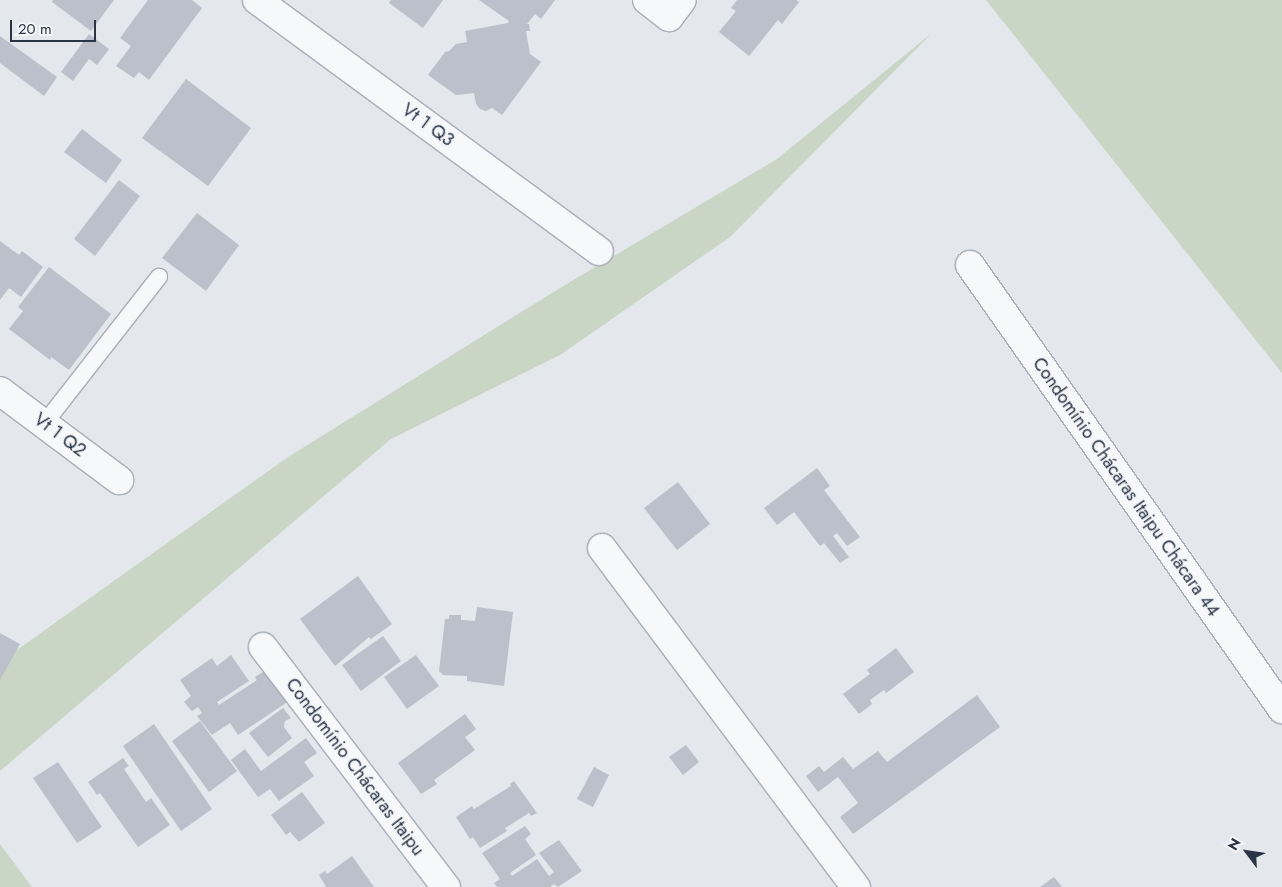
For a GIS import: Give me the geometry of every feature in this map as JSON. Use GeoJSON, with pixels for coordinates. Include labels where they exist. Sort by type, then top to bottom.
{"type":"FeatureCollection","features":[{"type":"Feature","properties":{"kind":"street","name":"Vt 1 Q3"},"geometry":{"type":"LineString","coordinates":[[257,0],[599,251]]}},
{"type":"Feature","properties":{"kind":"street"},"geometry":{"type":"LineString","coordinates":[[646,0],[676,8]]}},
{"type":"Feature","properties":{"kind":"street","name":"Condomínio Chácaras Itaipu Chácara 44"},"geometry":{"type":"LineString","coordinates":[[970,265],[1282,709]]}},
{"type":"Feature","properties":{"kind":"street","name":"Vt 1 Q2"},"geometry":{"type":"LineString","coordinates":[[0,391],[119,480]]}},
{"type":"Feature","properties":{"kind":"street"},"geometry":{"type":"LineString","coordinates":[[602,548],[856,887]]}},
{"type":"Feature","properties":{"kind":"street","name":"Condomínio Chácaras Itaipu"},"geometry":{"type":"LineString","coordinates":[[263,647],[446,887]]}},
{"type":"Feature","properties":{"kind":"lane"},"geometry":{"type":"LineString","coordinates":[[44,424],[159,277]]}},
{"type":"Feature","properties":{"kind":"green space"},"geometry":{"type":"Polygon","coordinates":[[[986,0],[1282,0],[1282,373],[986,0]]]}},
{"type":"Feature","properties":{"kind":"green space"},"geometry":{"type":"Polygon","coordinates":[[[932,33],[730,237],[560,355],[391,439],[0,771],[0,662],[288,457],[560,288],[777,159],[932,33]]]}},
{"type":"Feature","properties":{"kind":"green space"},"geometry":{"type":"Polygon","coordinates":[[[0,844],[32,887],[0,887],[0,844]]]}},
{"type":"Feature","properties":{"kind":"building"},"geometry":{"type":"Polygon","coordinates":[[[53,0],[114,0],[91,31],[52,2],[53,0]]]}},
{"type":"Feature","properties":{"kind":"building"},"geometry":{"type":"Polygon","coordinates":[[[148,0],[192,0],[202,8],[149,80],[139,72],[134,78],[116,66],[131,46],[120,38],[148,0]]]}},
{"type":"Feature","properties":{"kind":"building"},"geometry":{"type":"Polygon","coordinates":[[[391,0],[443,0],[423,28],[389,3],[391,0]]]}},
{"type":"Feature","properties":{"kind":"building"},"geometry":{"type":"Polygon","coordinates":[[[479,0],[555,0],[541,19],[535,14],[527,24],[529,24],[530,31],[526,31],[530,54],[541,62],[502,115],[492,108],[486,111],[480,109],[476,104],[474,93],[456,95],[428,75],[445,52],[449,51],[456,44],[467,42],[465,31],[508,23],[509,21],[479,0]]]}},
{"type":"Feature","properties":{"kind":"building"},"geometry":{"type":"Polygon","coordinates":[[[737,0],[796,0],[799,2],[782,24],[778,20],[749,56],[719,32],[736,11],[731,8],[737,0]]]}},
{"type":"Feature","properties":{"kind":"building"},"geometry":{"type":"Polygon","coordinates":[[[89,34],[109,49],[97,65],[89,59],[73,81],[61,72],[89,34]]]}},
{"type":"Feature","properties":{"kind":"building"},"geometry":{"type":"Polygon","coordinates":[[[0,36],[57,77],[44,96],[0,63],[0,36]]]}},
{"type":"Feature","properties":{"kind":"building"},"geometry":{"type":"Polygon","coordinates":[[[186,79],[251,128],[208,186],[142,138],[186,79]]]}},
{"type":"Feature","properties":{"kind":"building"},"geometry":{"type":"Polygon","coordinates":[[[82,129],[122,160],[106,183],[64,152],[82,129]]]}},
{"type":"Feature","properties":{"kind":"building"},"geometry":{"type":"Polygon","coordinates":[[[119,180],[140,196],[95,256],[74,239],[119,180]]]}},
{"type":"Feature","properties":{"kind":"building"},"geometry":{"type":"Polygon","coordinates":[[[197,213],[239,245],[206,291],[162,258],[197,213]]]}},
{"type":"Feature","properties":{"kind":"building"},"geometry":{"type":"Polygon","coordinates":[[[0,241],[19,255],[22,251],[43,267],[21,297],[9,288],[0,300],[0,241]]]}},
{"type":"Feature","properties":{"kind":"building"},"geometry":{"type":"Polygon","coordinates":[[[49,267],[111,314],[69,370],[51,357],[50,360],[9,329],[23,311],[18,307],[49,267]]]}},
{"type":"Feature","properties":{"kind":"building"},"geometry":{"type":"Polygon","coordinates":[[[817,468],[830,486],[824,490],[860,537],[847,546],[837,533],[833,536],[849,557],[840,563],[824,543],[820,546],[794,512],[777,525],[764,508],[817,468]]]}},
{"type":"Feature","properties":{"kind":"building"},"geometry":{"type":"Polygon","coordinates":[[[678,482],[710,524],[677,550],[644,508],[678,482]]]}},
{"type":"Feature","properties":{"kind":"building"},"geometry":{"type":"Polygon","coordinates":[[[358,576],[392,624],[371,639],[369,637],[335,666],[300,619],[358,576]]]}},
{"type":"Feature","properties":{"kind":"building"},"geometry":{"type":"Polygon","coordinates":[[[477,607],[513,612],[504,686],[467,681],[467,676],[443,675],[439,671],[445,619],[449,619],[449,615],[461,615],[461,620],[475,621],[477,607]]]}},
{"type":"Feature","properties":{"kind":"building"},"geometry":{"type":"Polygon","coordinates":[[[0,633],[20,644],[0,680],[0,633]]]}},
{"type":"Feature","properties":{"kind":"building"},"geometry":{"type":"Polygon","coordinates":[[[383,636],[401,661],[361,691],[342,665],[383,636]]]}},
{"type":"Feature","properties":{"kind":"building"},"geometry":{"type":"Polygon","coordinates":[[[896,648],[914,672],[886,693],[884,690],[870,700],[872,704],[859,714],[843,694],[870,674],[867,670],[896,648]]]}},
{"type":"Feature","properties":{"kind":"building"},"geometry":{"type":"Polygon","coordinates":[[[231,655],[249,681],[217,702],[219,705],[257,680],[255,677],[269,668],[292,699],[238,735],[230,723],[212,735],[197,716],[202,713],[198,707],[192,711],[184,702],[191,696],[180,680],[212,658],[217,666],[231,655]]]}},
{"type":"Feature","properties":{"kind":"building"},"geometry":{"type":"Polygon","coordinates":[[[416,655],[439,686],[407,709],[384,677],[416,655]]]}},
{"type":"Feature","properties":{"kind":"building"},"geometry":{"type":"Polygon","coordinates":[[[977,695],[1000,727],[853,834],[840,817],[858,803],[838,777],[818,792],[806,776],[819,766],[824,772],[843,757],[853,769],[878,751],[887,762],[977,695]]]}},
{"type":"Feature","properties":{"kind":"building"},"geometry":{"type":"Polygon","coordinates":[[[283,708],[291,718],[285,721],[284,727],[292,738],[268,757],[249,733],[283,708]]]}},
{"type":"Feature","properties":{"kind":"building"},"geometry":{"type":"Polygon","coordinates":[[[465,714],[476,729],[465,737],[475,750],[434,780],[437,784],[421,794],[398,763],[465,714]]]}},
{"type":"Feature","properties":{"kind":"building"},"geometry":{"type":"Polygon","coordinates":[[[200,721],[237,771],[209,792],[172,741],[200,721]]]}},
{"type":"Feature","properties":{"kind":"building"},"geometry":{"type":"Polygon","coordinates":[[[154,724],[212,809],[181,831],[123,746],[154,724]]]}},
{"type":"Feature","properties":{"kind":"building"},"geometry":{"type":"Polygon","coordinates":[[[306,738],[317,753],[304,762],[314,776],[279,801],[270,789],[258,797],[231,760],[245,749],[261,771],[306,738]]]}},
{"type":"Feature","properties":{"kind":"building"},"geometry":{"type":"Polygon","coordinates":[[[686,745],[699,762],[683,775],[669,757],[686,745]]]}},
{"type":"Feature","properties":{"kind":"building"},"geometry":{"type":"Polygon","coordinates":[[[123,758],[129,766],[124,769],[146,802],[151,798],[170,825],[138,847],[100,793],[97,795],[88,782],[123,758]]]}},
{"type":"Feature","properties":{"kind":"building"},"geometry":{"type":"Polygon","coordinates":[[[58,762],[102,827],[77,843],[33,778],[58,762]]]}},
{"type":"Feature","properties":{"kind":"building"},"geometry":{"type":"Polygon","coordinates":[[[594,767],[609,775],[593,807],[577,799],[594,767]]]}},
{"type":"Feature","properties":{"kind":"building"},"geometry":{"type":"Polygon","coordinates":[[[514,781],[537,813],[531,816],[529,813],[505,828],[507,831],[480,848],[473,837],[470,839],[456,817],[472,806],[474,809],[511,786],[510,784],[514,781]]]}},
{"type":"Feature","properties":{"kind":"building"},"geometry":{"type":"Polygon","coordinates":[[[302,792],[325,823],[299,842],[290,832],[286,835],[271,815],[302,792]]]}},
{"type":"Feature","properties":{"kind":"building"},"geometry":{"type":"Polygon","coordinates":[[[525,826],[531,834],[525,839],[536,855],[510,873],[512,876],[537,859],[549,876],[554,872],[539,853],[559,840],[582,871],[558,887],[554,884],[550,887],[497,887],[494,883],[500,879],[482,853],[525,826]]]}},
{"type":"Feature","properties":{"kind":"building"},"geometry":{"type":"Polygon","coordinates":[[[352,856],[374,887],[326,887],[319,875],[325,871],[327,874],[352,856]]]}},
{"type":"Feature","properties":{"kind":"building"},"geometry":{"type":"Polygon","coordinates":[[[1054,877],[1062,887],[1040,887],[1054,877]]]}}]}
